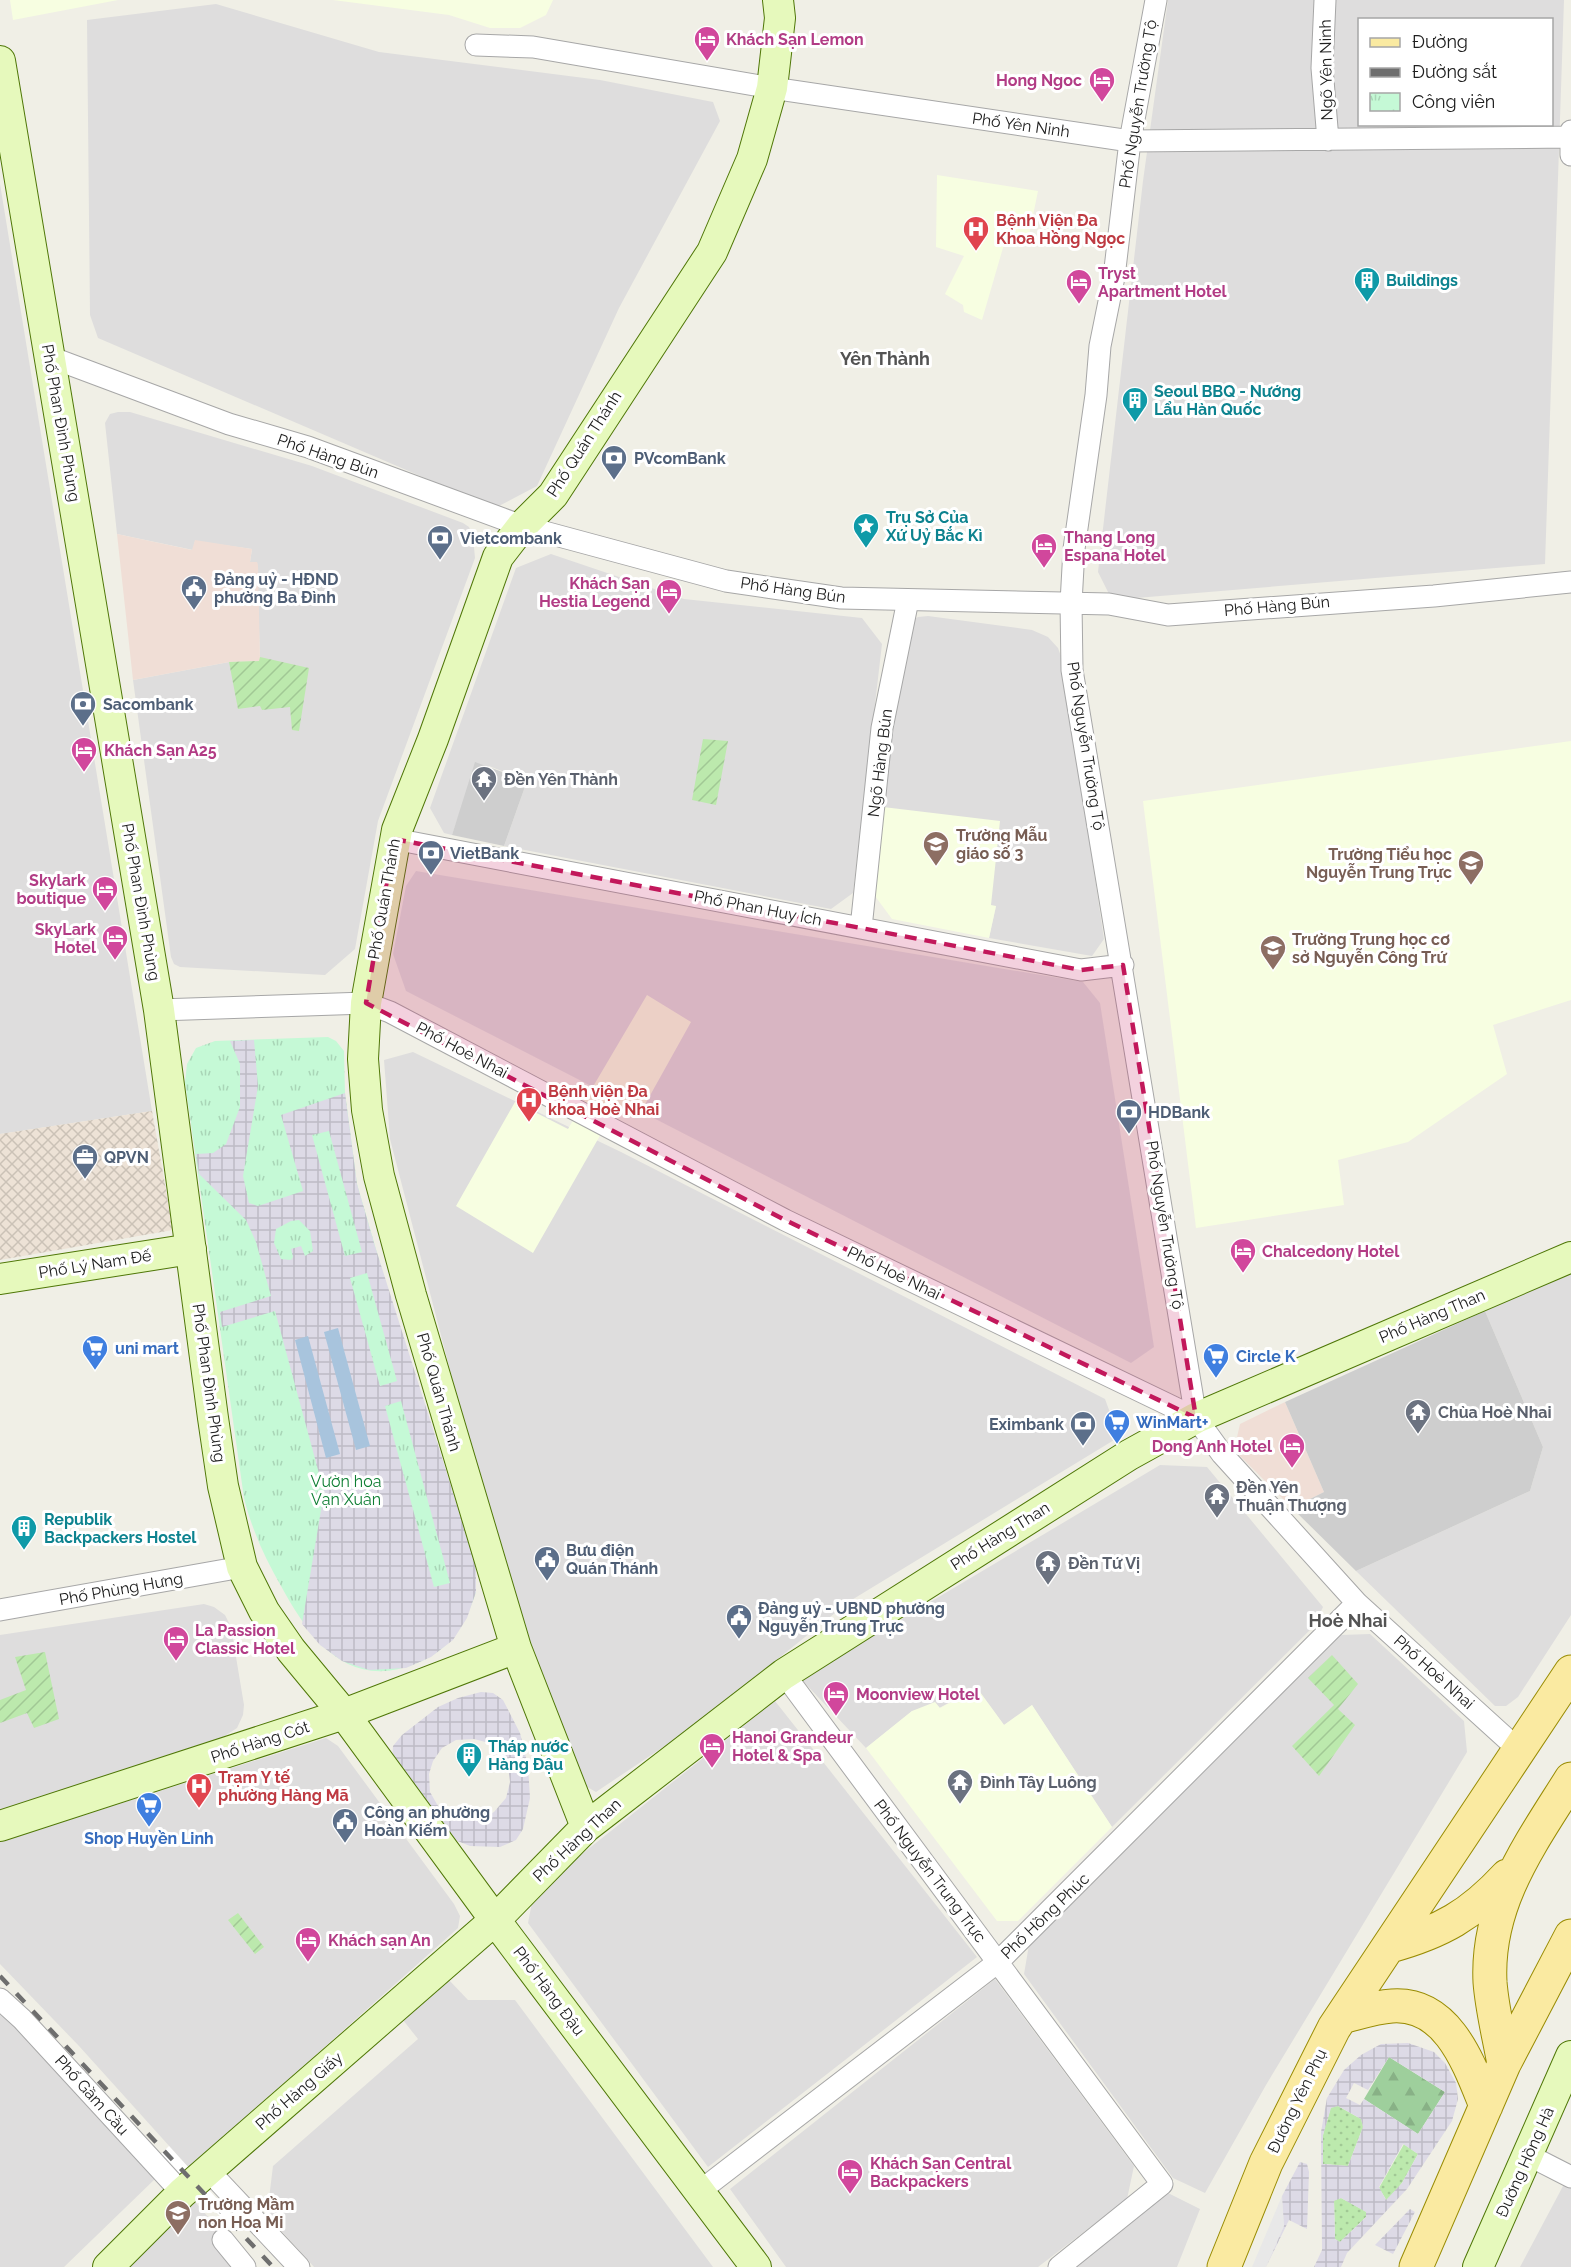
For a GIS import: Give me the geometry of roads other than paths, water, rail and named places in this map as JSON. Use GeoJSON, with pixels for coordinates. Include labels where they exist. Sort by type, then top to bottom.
{"type":"FeatureCollection","features":[{"type":"Feature","properties":{"kind":"main road","name":"Phố Quán Thánh"},"geometry":{"type":"LineString","coordinates":[[586,1827],[516,1647],[411,1294],[379,1176],[367,1110],[363,1059],[366,1003],[394,839],[433,739],[498,557],[522,526],[553,495],[712,252],[752,159],[772,88],[780,18],[778,0]]}},
{"type":"Feature","properties":{"kind":"main road","name":"Phố Phan Đình Phùng"},"geometry":{"type":"LineString","coordinates":[[0,61],[159,1010],[223,1486],[242,1567],[264,1611],[291,1650],[344,1714]]}},
{"type":"Feature","properties":{"kind":"main road","name":"Phố Lý Nam Đế"},"geometry":{"type":"LineString","coordinates":[[0,1279],[191,1249]]}},
{"type":"Feature","properties":{"kind":"main road","name":"Phố Hàng Than"},"geometry":{"type":"LineString","coordinates":[[495,1920],[586,1827],[784,1674],[1129,1455],[1196,1418],[1571,1257]]}},
{"type":"Feature","properties":{"kind":"main road","name":"Phố Hàng Cót"},"geometry":{"type":"LineString","coordinates":[[0,1826],[344,1714],[516,1647]]}},
{"type":"Feature","properties":{"kind":"main road","name":"Đường Yên Phụ"},"geometry":{"type":"LineString","coordinates":[[1224,2267],[1266,2163],[1314,2065],[1342,2017],[1571,1672]]}},
{"type":"Feature","properties":{"kind":"main road","name":"Phố Hàng Đậu"},"geometry":{"type":"LineString","coordinates":[[344,1714],[495,1920],[756,2267]]}},
{"type":"Feature","properties":{"kind":"main road"},"geometry":{"type":"LineString","coordinates":[[1504,2064],[1492,2005],[1491,1943],[1499,1908],[1515,1869],[1571,1779]]}},
{"type":"Feature","properties":{"kind":"main road"},"geometry":{"type":"LineString","coordinates":[[1390,1946],[1420,1938],[1463,1917],[1488,1897],[1515,1869]]}},
{"type":"Feature","properties":{"kind":"main road","name":"Phố Hàng Giấy"},"geometry":{"type":"LineString","coordinates":[[108,2267],[182,2193],[495,1920]]}},
{"type":"Feature","properties":{"kind":"main road"},"geometry":{"type":"LineString","coordinates":[[1416,2267],[1504,2064],[1571,1936]]}},
{"type":"Feature","properties":{"kind":"main road"},"geometry":{"type":"LineString","coordinates":[[1342,2017],[1392,2006],[1407,2007],[1427,2015],[1456,2039],[1466,2056],[1486,2106]]}},
{"type":"Feature","properties":{"kind":"main road","name":"Đường Hồng Hà"},"geometry":{"type":"LineString","coordinates":[[1478,2267],[1571,2057]]}},
{"type":"Feature","properties":{"kind":"street","name":"Phố Nguyễn Trường Tộ"},"geometry":{"type":"LineString","coordinates":[[1156,0],[1130,141],[1113,277],[1100,346],[1074,549],[1071,603],[1072,670],[1196,1418]]}},
{"type":"Feature","properties":{"kind":"street","name":"Ngõ Yên Ninh"},"geometry":{"type":"LineString","coordinates":[[1325,0],[1322,68],[1328,140]]}},
{"type":"Feature","properties":{"kind":"street","name":"Phố Yên Ninh"},"geometry":{"type":"LineString","coordinates":[[476,45],[533,47],[772,88],[1130,141],[1570,137]]}},
{"type":"Feature","properties":{"kind":"street"},"geometry":{"type":"LineString","coordinates":[[1571,131],[1571,155]]}},
{"type":"Feature","properties":{"kind":"street","name":"Phố Hàng Bún"},"geometry":{"type":"LineString","coordinates":[[50,357],[229,424],[308,447],[522,526],[726,581],[841,598],[1109,604],[1168,615],[1434,596],[1571,582]]}},
{"type":"Feature","properties":{"kind":"street","name":"Ngõ Hàng Bún"},"geometry":{"type":"LineString","coordinates":[[861,927],[882,728],[908,600]]}},
{"type":"Feature","properties":{"kind":"street","name":"Phố Phan Huy Ích"},"geometry":{"type":"LineString","coordinates":[[394,839],[1081,970],[1122,965]]}},
{"type":"Feature","properties":{"kind":"street","name":"Phố Hoè Nhai"},"geometry":{"type":"LineString","coordinates":[[159,1010],[366,1003],[390,1012],[786,1220],[1196,1418],[1222,1454],[1358,1603],[1520,1751]]}},
{"type":"Feature","properties":{"kind":"street","name":"Phố Phùng Hưng"},"geometry":{"type":"LineString","coordinates":[[0,1610],[242,1567]]}},
{"type":"Feature","properties":{"kind":"street","name":"Phố Hồng Phúc"},"geometry":{"type":"LineString","coordinates":[[700,2191],[998,1962],[1358,1603]]}},
{"type":"Feature","properties":{"kind":"street","name":"Phố Nguyễn Trung Trực"},"geometry":{"type":"LineString","coordinates":[[784,1674],[1162,2184],[1059,2267]]}},
{"type":"Feature","properties":{"kind":"street","name":"Phố Gầm Cầu"},"geometry":{"type":"LineString","coordinates":[[0,1999],[22,2019],[182,2193]]}},
{"type":"Feature","properties":{"kind":"street"},"geometry":{"type":"LineString","coordinates":[[1527,2155],[1571,2178]]}},
{"type":"Feature","properties":{"kind":"street"},"geometry":{"type":"LineString","coordinates":[[208,2170],[299,2267]]}},
{"type":"Feature","properties":{"kind":"street"},"geometry":{"type":"LineString","coordinates":[[223,2240],[245,2267]]}},
{"type":"Feature","properties":{"kind":"water"},"geometry":{"type":"Polygon","coordinates":[[[338,1328],[370,1446],[356,1450],[324,1332],[338,1328]]]}},
{"type":"Feature","properties":{"kind":"water"},"geometry":{"type":"Polygon","coordinates":[[[308,1336],[340,1454],[326,1458],[295,1340],[308,1336]]]}},
{"type":"Feature","properties":{"kind":"railway"},"geometry":{"type":"LineString","coordinates":[[0,1976],[273,2267]]}},
{"type":"Feature","properties":{"kind":"place","name":"Khách Sạn Lemon"},"geometry":{"type":"Point","coordinates":[707,62]}},
{"type":"Feature","properties":{"kind":"place","name":"Hong Ngoc"},"geometry":{"type":"Point","coordinates":[1102,103]}},
{"type":"Feature","properties":{"kind":"place","name":"Bệnh Viện Đa Khoa Hồng Ngọc"},"geometry":{"type":"Point","coordinates":[976,252]}},
{"type":"Feature","properties":{"kind":"place","name":"Buildings"},"geometry":{"type":"Point","coordinates":[1367,303]}},
{"type":"Feature","properties":{"kind":"place","name":"Tryst Apartment Hotel"},"geometry":{"type":"Point","coordinates":[1079,305]}},
{"type":"Feature","properties":{"kind":"place","name":"Seoul BBQ - Nướng Lẩu Hàn Quốc"},"geometry":{"type":"Point","coordinates":[1135,423]}},
{"type":"Feature","properties":{"kind":"place","name":"PVcomBank"},"geometry":{"type":"Point","coordinates":[614,481]}},
{"type":"Feature","properties":{"kind":"place","name":"Trụ Sở Của Xứ Uỷ Bắc Kì"},"geometry":{"type":"Point","coordinates":[866,549]}},
{"type":"Feature","properties":{"kind":"place","name":"Vietcombank"},"geometry":{"type":"Point","coordinates":[440,561]}},
{"type":"Feature","properties":{"kind":"place","name":"Thang Long Espana Hotel"},"geometry":{"type":"Point","coordinates":[1044,569]}},
{"type":"Feature","properties":{"kind":"place","name":"Đảng uỷ - HĐND phường Ba Đình"},"geometry":{"type":"Point","coordinates":[194,611]}},
{"type":"Feature","properties":{"kind":"place","name":"Khách Sạn Hestia Legend"},"geometry":{"type":"Point","coordinates":[669,615]}},
{"type":"Feature","properties":{"kind":"place","name":"Sacombank"},"geometry":{"type":"Point","coordinates":[83,727]}},
{"type":"Feature","properties":{"kind":"place","name":"Khách Sạn A25"},"geometry":{"type":"Point","coordinates":[84,773]}},
{"type":"Feature","properties":{"kind":"place","name":"Đền Yên Thành"},"geometry":{"type":"Point","coordinates":[484,802]}},
{"type":"Feature","properties":{"kind":"place","name":"Trường Mẫu giáo số 3"},"geometry":{"type":"Point","coordinates":[936,867]}},
{"type":"Feature","properties":{"kind":"place","name":"VietBank"},"geometry":{"type":"Point","coordinates":[431,876]}},
{"type":"Feature","properties":{"kind":"place","name":"Trường Tiểu học Nguyễn Trung Trực"},"geometry":{"type":"Point","coordinates":[1471,886]}},
{"type":"Feature","properties":{"kind":"place","name":"Skylark boutique"},"geometry":{"type":"Point","coordinates":[105,912]}},
{"type":"Feature","properties":{"kind":"place","name":"SkyLark Hotel"},"geometry":{"type":"Point","coordinates":[115,961]}},
{"type":"Feature","properties":{"kind":"place","name":"Trường Trung học cơ sở Nguyễn Công Trứ"},"geometry":{"type":"Point","coordinates":[1273,971]}},
{"type":"Feature","properties":{"kind":"place","name":"Bệnh viện Đa khoa Hoè Nhai"},"geometry":{"type":"Point","coordinates":[529,1123]}},
{"type":"Feature","properties":{"kind":"place","name":"HDBank"},"geometry":{"type":"Point","coordinates":[1129,1135]}},
{"type":"Feature","properties":{"kind":"place","name":"QPVN"},"geometry":{"type":"Point","coordinates":[85,1180]}},
{"type":"Feature","properties":{"kind":"place","name":"Chalcedony Hotel"},"geometry":{"type":"Point","coordinates":[1243,1274]}},
{"type":"Feature","properties":{"kind":"place","name":"uni mart"},"geometry":{"type":"Point","coordinates":[95,1371]}},
{"type":"Feature","properties":{"kind":"place","name":"Circle K"},"geometry":{"type":"Point","coordinates":[1216,1379]}},
{"type":"Feature","properties":{"kind":"place","name":"Chùa Hoè Nhai"},"geometry":{"type":"Point","coordinates":[1418,1435]}},
{"type":"Feature","properties":{"kind":"place","name":"WinMart+"},"geometry":{"type":"Point","coordinates":[1117,1445]}},
{"type":"Feature","properties":{"kind":"place","name":"Eximbank"},"geometry":{"type":"Point","coordinates":[1083,1447]}},
{"type":"Feature","properties":{"kind":"place","name":"Dong Anh Hotel"},"geometry":{"type":"Point","coordinates":[1292,1469]}},
{"type":"Feature","properties":{"kind":"place","name":"Đền Yên Thuận Thượng"},"geometry":{"type":"Point","coordinates":[1217,1519]}},
{"type":"Feature","properties":{"kind":"place","name":"Republik Backpackers Hostel"},"geometry":{"type":"Point","coordinates":[24,1551]}},
{"type":"Feature","properties":{"kind":"place","name":"Bưu điện Quán Thánh"},"geometry":{"type":"Point","coordinates":[547,1582]}},
{"type":"Feature","properties":{"kind":"place","name":"Đền Tứ Vị"},"geometry":{"type":"Point","coordinates":[1048,1586]}},
{"type":"Feature","properties":{"kind":"place","name":"Đảng uỷ - UBND phường Nguyễn Trung Trực"},"geometry":{"type":"Point","coordinates":[739,1640]}},
{"type":"Feature","properties":{"kind":"place","name":"La Passion Classic Hotel"},"geometry":{"type":"Point","coordinates":[176,1662]}},
{"type":"Feature","properties":{"kind":"place","name":"Moonview Hotel"},"geometry":{"type":"Point","coordinates":[836,1717]}},
{"type":"Feature","properties":{"kind":"place","name":"Hanoi Grandeur Hotel & Spa"},"geometry":{"type":"Point","coordinates":[712,1769]}},
{"type":"Feature","properties":{"kind":"place","name":"Tháp nước Hàng Đậu"},"geometry":{"type":"Point","coordinates":[469,1778]}},
{"type":"Feature","properties":{"kind":"place","name":"Đình Tây Luông"},"geometry":{"type":"Point","coordinates":[960,1805]}},
{"type":"Feature","properties":{"kind":"place","name":"Trạm Y tế phường Hàng Mã"},"geometry":{"type":"Point","coordinates":[199,1809]}},
{"type":"Feature","properties":{"kind":"place","name":"Shop Huyền Linh"},"geometry":{"type":"Point","coordinates":[149,1828]}},
{"type":"Feature","properties":{"kind":"place","name":"Công an phường Hoàn Kiếm"},"geometry":{"type":"Point","coordinates":[345,1844]}},
{"type":"Feature","properties":{"kind":"place","name":"Khách sạn An"},"geometry":{"type":"Point","coordinates":[308,1963]}},
{"type":"Feature","properties":{"kind":"place","name":"Khách Sạn Central Backpackers"},"geometry":{"type":"Point","coordinates":[850,2195]}},
{"type":"Feature","properties":{"kind":"place","name":"Trường Mầm non Hoạ Mi"},"geometry":{"type":"Point","coordinates":[178,2236]}},
{"type":"Feature","properties":{"kind":"district","name":"Yên Thành"},"geometry":{"type":"Point","coordinates":[885,358]}},
{"type":"Feature","properties":{"kind":"district","name":"Hoè Nhai"},"geometry":{"type":"Point","coordinates":[1348,1620]}},
{"type":"Feature","properties":{"kind":"park label","name":"Vườn hoa Vạn Xuân"},"geometry":{"type":"Point","coordinates":[346,1490]}}]}
